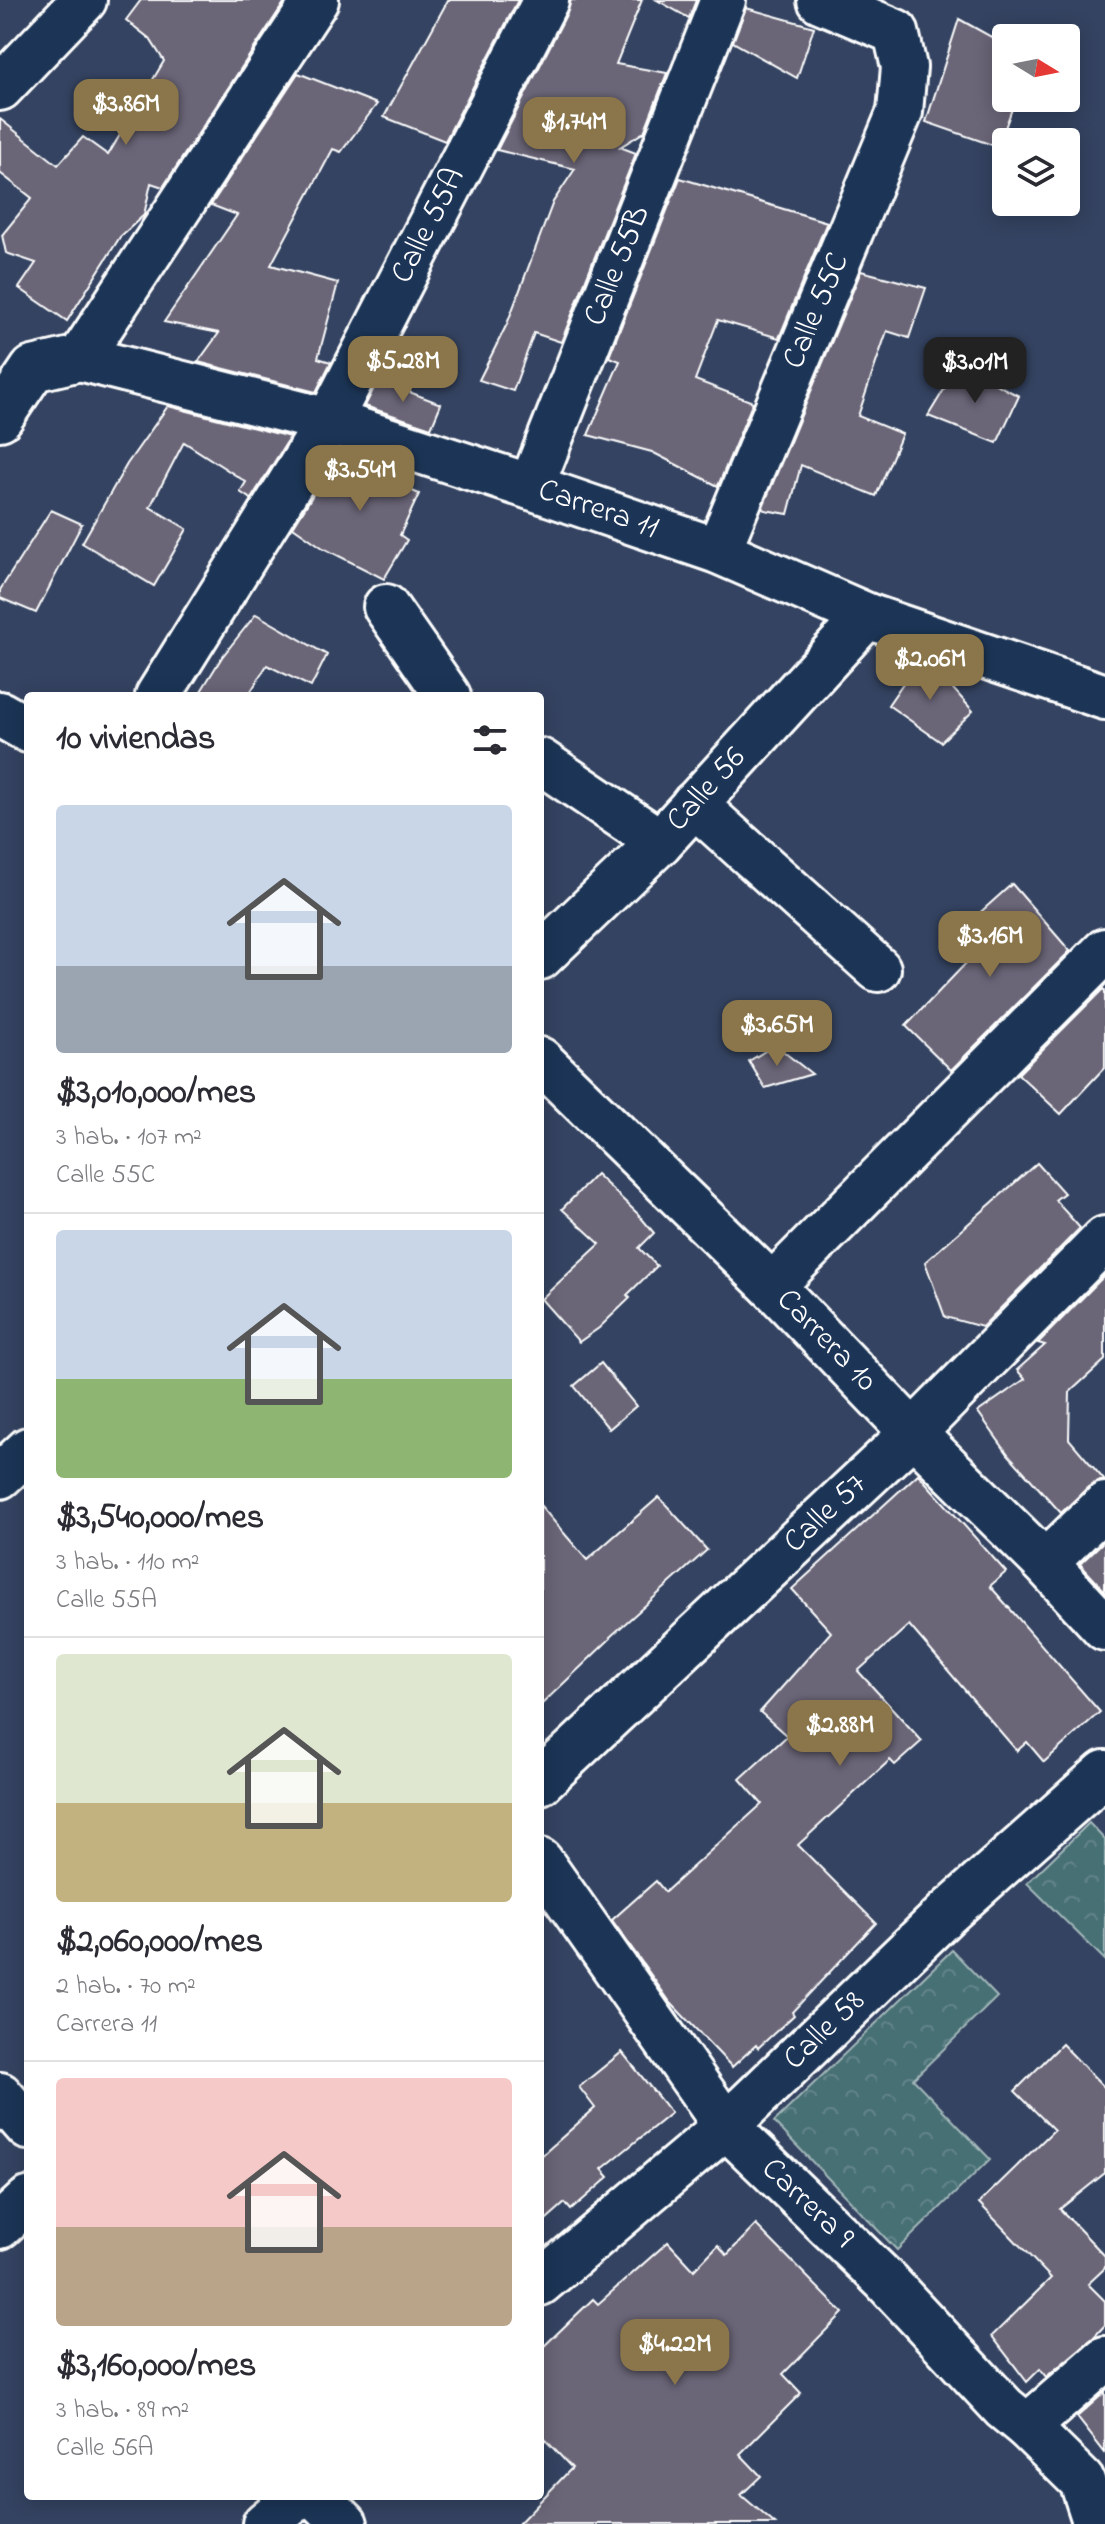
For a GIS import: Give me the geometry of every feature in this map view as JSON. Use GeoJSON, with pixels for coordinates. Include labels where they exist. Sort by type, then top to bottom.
{"type":"FeatureCollection","features":[{"type":"Feature","properties":{"kind":"street"},"geometry":{"type":"LineString","coordinates":[[0,88],[84,0]]}},
{"type":"Feature","properties":{"kind":"street"},"geometry":{"type":"LineString","coordinates":[[0,418],[17,362],[80,358],[316,0]]}},
{"type":"Feature","properties":{"kind":"street","name":"Calle 55A"},"geometry":{"type":"LineString","coordinates":[[160,692],[329,421],[546,0]]}},
{"type":"Feature","properties":{"kind":"street","name":"Calle 55B"},"geometry":{"type":"LineString","coordinates":[[531,487],[723,0]]}},
{"type":"Feature","properties":{"kind":"street","name":"Calle 55C"},"geometry":{"type":"LineString","coordinates":[[718,551],[900,112],[904,67],[896,32],[820,0]]}},
{"type":"Feature","properties":{"kind":"street","name":"Carrera 11"},"geometry":{"type":"LineString","coordinates":[[80,358],[329,421],[531,487],[718,551],[867,616],[1105,697]]}},
{"type":"Feature","properties":{"kind":"street"},"geometry":{"type":"LineString","coordinates":[[386,607],[445,692]]}},
{"type":"Feature","properties":{"kind":"street","name":"Calle 56"},"geometry":{"type":"LineString","coordinates":[[544,953],[660,842],[867,616]]}},
{"type":"Feature","properties":{"kind":"street"},"geometry":{"type":"LineString","coordinates":[[0,714],[24,728]]}},
{"type":"Feature","properties":{"kind":"street"},"geometry":{"type":"LineString","coordinates":[[544,764],[660,842]]}},
{"type":"Feature","properties":{"kind":"street"},"geometry":{"type":"LineString","coordinates":[[694,804],[878,969]]}},
{"type":"Feature","properties":{"kind":"street"},"geometry":{"type":"LineString","coordinates":[[772,1286],[1105,951]]}},
{"type":"Feature","properties":{"kind":"street","name":"Carrera 10"},"geometry":{"type":"LineString","coordinates":[[544,1064],[772,1286],[1105,1628]]}},
{"type":"Feature","properties":{"kind":"street","name":"Calle 57"},"geometry":{"type":"LineString","coordinates":[[544,1778],[913,1433],[1105,1239]]}},
{"type":"Feature","properties":{"kind":"street"},"geometry":{"type":"LineString","coordinates":[[0,1476],[24,1454]]}},
{"type":"Feature","properties":{"kind":"street"},"geometry":{"type":"LineString","coordinates":[[1045,1563],[1105,1505]]}},
{"type":"Feature","properties":{"kind":"street","name":"Calle 58"},"geometry":{"type":"LineString","coordinates":[[544,2280],[726,2126],[946,1914],[1105,1773]]}},
{"type":"Feature","properties":{"kind":"street","name":"Carrera 9"},"geometry":{"type":"LineString","coordinates":[[544,1867],[726,2126],[885,2280],[1004,2408],[1082,2481],[1096,2524]]}},
{"type":"Feature","properties":{"kind":"street"},"geometry":{"type":"LineString","coordinates":[[0,2095],[24,2122]]}},
{"type":"Feature","properties":{"kind":"street"},"geometry":{"type":"LineString","coordinates":[[0,2226],[24,2204]]}},
{"type":"Feature","properties":{"kind":"street"},"geometry":{"type":"LineString","coordinates":[[1027,2427],[1105,2359]]}},
{"type":"Feature","properties":{"kind":"street"},"geometry":{"type":"LineString","coordinates":[[265,2524],[294,2500]]}},
{"type":"Feature","properties":{"kind":"street"},"geometry":{"type":"LineString","coordinates":[[321,2500],[345,2524]]}},
{"type":"Feature","properties":{"kind":"green space"},"geometry":{"type":"Polygon","coordinates":[[[1089,1823],[1105,1840],[1105,1960],[1027,1883],[1089,1823]]]}},
{"type":"Feature","properties":{"kind":"green space"},"geometry":{"type":"Polygon","coordinates":[[[952,1950],[997,1997],[913,2079],[990,2159],[897,2250],[774,2122],[952,1950]]]}},
{"type":"Feature","properties":{"kind":"building"},"geometry":{"type":"Polygon","coordinates":[[[141,0],[286,0],[163,187],[151,183],[144,215],[120,237],[67,321],[19,288],[36,263],[6,253],[2,235],[32,198],[0,173],[0,119],[58,165],[83,137],[108,155],[164,61],[150,39],[126,20],[141,0]]]}},
{"type":"Feature","properties":{"kind":"building"},"geometry":{"type":"Polygon","coordinates":[[[448,0],[518,0],[445,141],[384,117],[448,0]]]}},
{"type":"Feature","properties":{"kind":"building"},"geometry":{"type":"Polygon","coordinates":[[[571,0],[642,0],[616,64],[667,73],[644,132],[620,147],[636,153],[561,342],[534,333],[513,391],[479,380],[507,324],[553,202],[575,169],[497,150],[571,0]]]}},
{"type":"Feature","properties":{"kind":"building"},"geometry":{"type":"Polygon","coordinates":[[[657,0],[696,0],[689,18],[657,0]]]}},
{"type":"Feature","properties":{"kind":"building"},"geometry":{"type":"Polygon","coordinates":[[[746,8],[814,27],[797,78],[733,42],[746,8]]]}},
{"type":"Feature","properties":{"kind":"building"},"geometry":{"type":"Polygon","coordinates":[[[959,19],[992,37],[992,112],[1011,112],[1005,128],[992,128],[992,145],[926,122],[959,19]]]}},
{"type":"Feature","properties":{"kind":"building"},"geometry":{"type":"Polygon","coordinates":[[[298,73],[377,104],[341,152],[333,149],[271,265],[338,283],[318,358],[331,362],[316,392],[198,362],[219,333],[164,322],[237,215],[211,205],[298,73]]]}},
{"type":"Feature","properties":{"kind":"building"},"geometry":{"type":"Polygon","coordinates":[[[680,178],[827,222],[779,338],[718,320],[695,380],[753,402],[718,486],[652,452],[588,435],[620,361],[609,357],[680,178]]]}},
{"type":"Feature","properties":{"kind":"building"},"geometry":{"type":"Polygon","coordinates":[[[861,271],[926,288],[909,338],[887,331],[858,416],[902,434],[876,496],[801,465],[788,514],[762,509],[861,271]]]}},
{"type":"Feature","properties":{"kind":"building"},"geometry":{"type":"Polygon","coordinates":[[[959,365],[1019,396],[997,443],[928,416],[959,365]]]}},
{"type":"Feature","properties":{"kind":"building"},"geometry":{"type":"Polygon","coordinates":[[[378,380],[441,404],[431,428],[365,406],[378,380]]]}},
{"type":"Feature","properties":{"kind":"building"},"geometry":{"type":"Polygon","coordinates":[[[168,406],[290,437],[251,499],[240,492],[246,482],[184,442],[150,507],[187,529],[154,586],[82,543],[127,464],[168,406]]]}},
{"type":"Feature","properties":{"kind":"building"},"geometry":{"type":"Polygon","coordinates":[[[340,451],[412,474],[406,488],[419,494],[400,535],[407,540],[384,579],[323,548],[293,527],[340,451]]]}},
{"type":"Feature","properties":{"kind":"building"},"geometry":{"type":"Polygon","coordinates":[[[51,510],[82,524],[36,613],[0,598],[0,590],[51,510]]]}},
{"type":"Feature","properties":{"kind":"building"},"geometry":{"type":"Polygon","coordinates":[[[256,614],[327,655],[311,687],[267,665],[250,692],[200,692],[222,657],[256,614]]]}},
{"type":"Feature","properties":{"kind":"building"},"geometry":{"type":"Polygon","coordinates":[[[919,660],[931,664],[973,711],[941,742],[888,705],[919,660]]]}},
{"type":"Feature","properties":{"kind":"building"},"geometry":{"type":"Polygon","coordinates":[[[1012,884],[1070,951],[951,1070],[906,1026],[991,937],[975,917],[1012,884]]]}},
{"type":"Feature","properties":{"kind":"building"},"geometry":{"type":"Polygon","coordinates":[[[1103,989],[1105,1067],[1061,1114],[1018,1074],[1103,989]]]}},
{"type":"Feature","properties":{"kind":"building"},"geometry":{"type":"Polygon","coordinates":[[[775,1045],[812,1074],[765,1088],[749,1061],[775,1045]]]}},
{"type":"Feature","properties":{"kind":"building"},"geometry":{"type":"Polygon","coordinates":[[[1037,1163],[1064,1193],[1055,1200],[1080,1228],[982,1327],[945,1317],[925,1262],[1037,1163]]]}},
{"type":"Feature","properties":{"kind":"building"},"geometry":{"type":"Polygon","coordinates":[[[596,1174],[654,1233],[639,1248],[657,1266],[627,1295],[630,1298],[599,1328],[579,1342],[544,1302],[544,1296],[600,1244],[562,1209],[596,1174]]]}},
{"type":"Feature","properties":{"kind":"building"},"geometry":{"type":"Polygon","coordinates":[[[1105,1275],[1105,1360],[1070,1392],[1069,1439],[1105,1481],[1088,1487],[1061,1513],[1008,1454],[978,1412],[1025,1379],[1017,1370],[1045,1345],[1038,1343],[1105,1275]]]}},
{"type":"Feature","properties":{"kind":"building"},"geometry":{"type":"Polygon","coordinates":[[[601,1363],[636,1406],[609,1429],[574,1386],[601,1363]]]}},
{"type":"Feature","properties":{"kind":"building"},"geometry":{"type":"Polygon","coordinates":[[[918,1474],[1006,1572],[990,1586],[1100,1712],[1044,1762],[1027,1742],[1017,1751],[909,1625],[858,1671],[922,1741],[895,1765],[890,1760],[798,1845],[876,1923],[792,2012],[794,2015],[732,2067],[670,2002],[612,1920],[656,1881],[665,1892],[762,1804],[740,1779],[787,1736],[760,1712],[831,1632],[792,1589],[918,1474]]]}},
{"type":"Feature","properties":{"kind":"building"},"geometry":{"type":"Polygon","coordinates":[[[659,1497],[707,1550],[610,1637],[544,1702],[544,1510],[587,1560],[659,1497]]]}},
{"type":"Feature","properties":{"kind":"building"},"geometry":{"type":"Polygon","coordinates":[[[1105,1540],[1105,1591],[1080,1564],[1105,1540]]]}},
{"type":"Feature","properties":{"kind":"building"},"geometry":{"type":"Polygon","coordinates":[[[1062,2044],[1105,2088],[1105,2173],[1060,2209],[1105,2256],[1105,2268],[1088,2284],[1105,2301],[1105,2325],[1046,2377],[1040,2369],[1027,2382],[992,2336],[1051,2278],[979,2203],[1054,2130],[1015,2091],[1062,2044]]]}},
{"type":"Feature","properties":{"kind":"building"},"geometry":{"type":"Polygon","coordinates":[[[622,2052],[671,2113],[602,2169],[609,2177],[571,2210],[565,2203],[544,2221],[544,2153],[595,2108],[579,2087],[622,2052]]]}},
{"type":"Feature","properties":{"kind":"building"},"geometry":{"type":"Polygon","coordinates":[[[756,2225],[843,2313],[783,2374],[801,2393],[740,2454],[761,2476],[741,2495],[775,2524],[518,2524],[572,2468],[544,2438],[544,2346],[593,2299],[598,2304],[668,2242],[694,2270],[718,2245],[727,2255],[756,2225]]]}},
{"type":"Feature","properties":{"kind":"building"},"geometry":{"type":"Polygon","coordinates":[[[1105,2392],[1105,2453],[1077,2417],[1105,2392]]]}}]}
